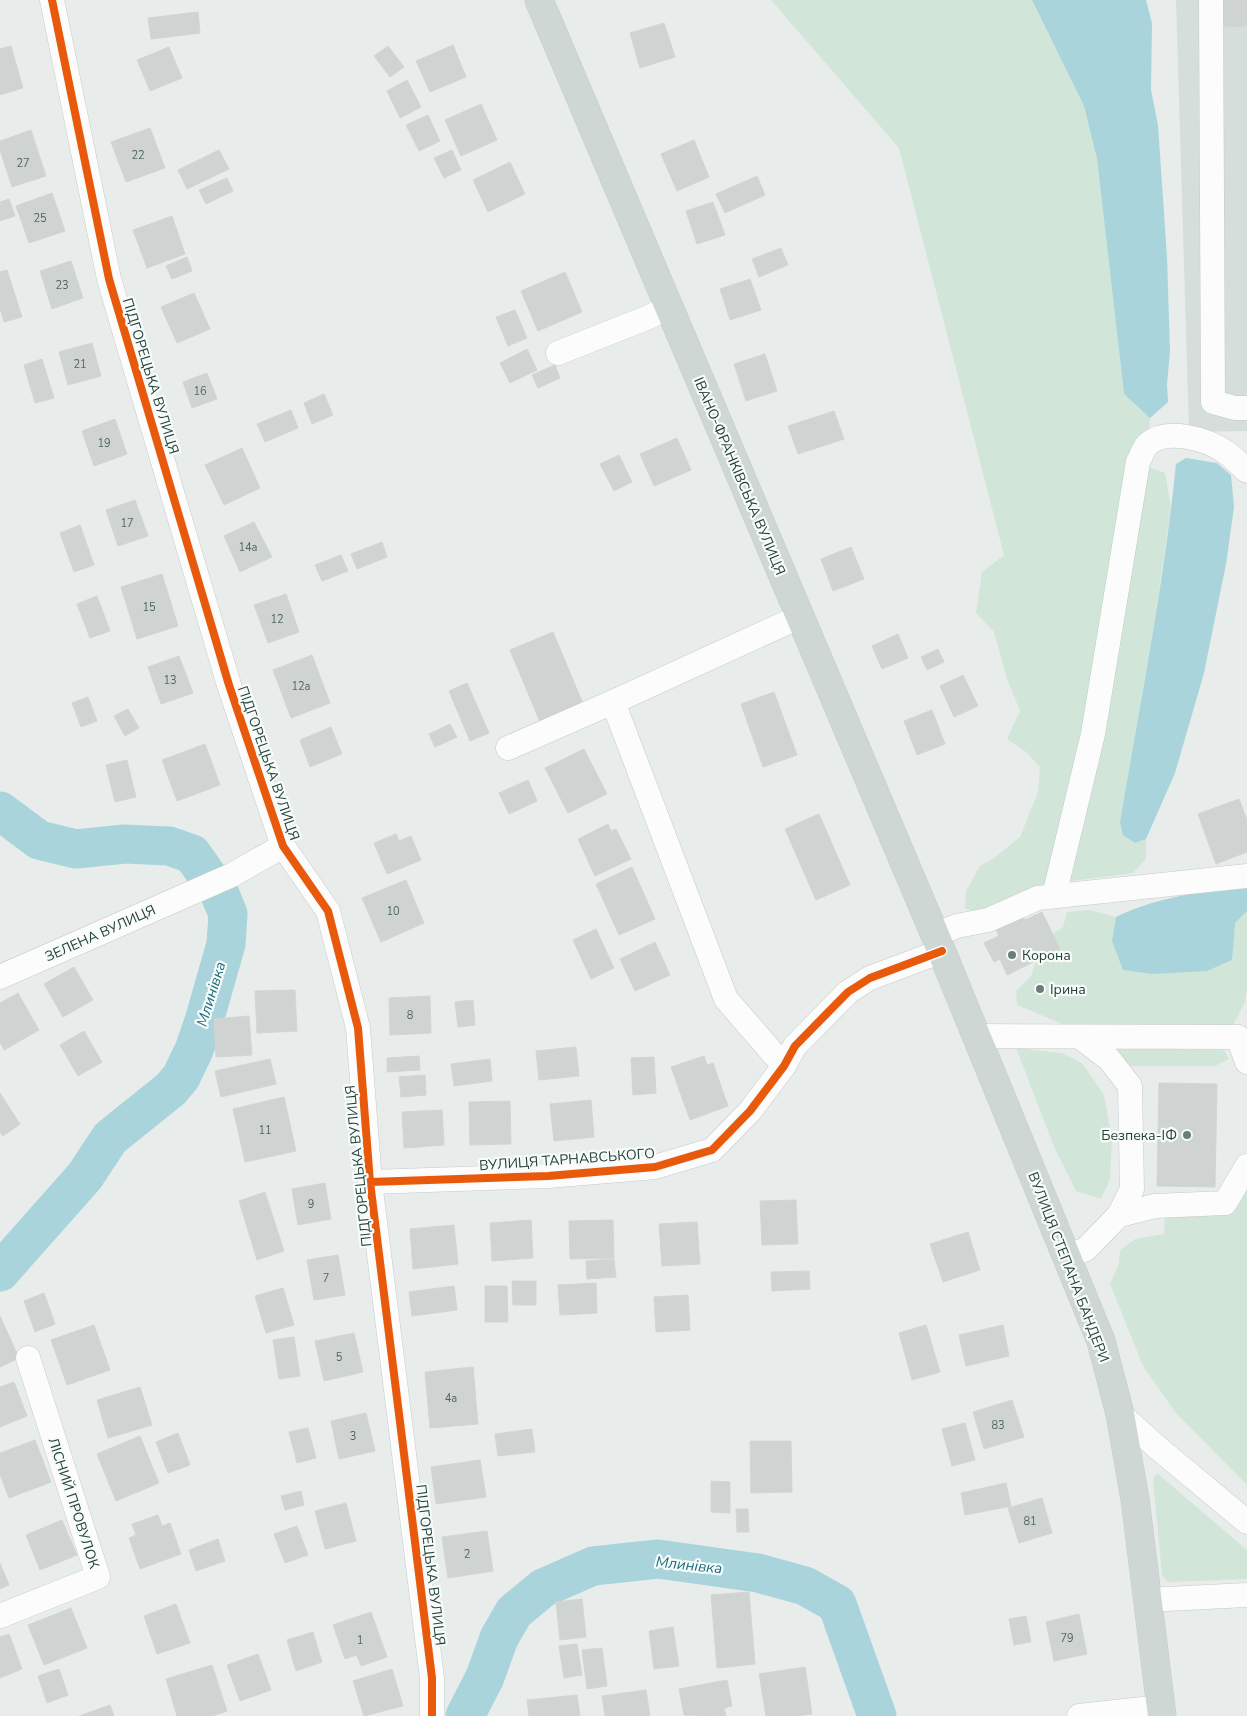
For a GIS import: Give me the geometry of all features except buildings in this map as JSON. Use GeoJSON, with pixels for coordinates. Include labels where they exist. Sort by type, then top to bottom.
{"type":"FeatureCollection","features":[{"type":"Feature","properties":{"kind":"main road","name":"ІВАНО-ФРАНКІВСЬКА ВУЛИЦЯ"},"geometry":{"type":"LineString","coordinates":[[539,0],[938,943]]}},
{"type":"Feature","properties":{"kind":"main road","name":"ВУЛИЦЯ СТЕПАНА БАНДЕРИ"},"geometry":{"type":"LineString","coordinates":[[938,943],[1101,1341],[1120,1414],[1135,1499],[1161,1712]]}},
{"type":"Feature","properties":{"kind":"street","name":"ПІДГОРЕЦЬКА ВУЛИЦЯ"},"geometry":{"type":"LineString","coordinates":[[52,0],[109,279],[230,685],[284,846],[328,911],[358,1028],[370,1182],[432,1678],[432,1716]]}},
{"type":"Feature","properties":{"kind":"street"},"geometry":{"type":"LineString","coordinates":[[1211,0],[1213,402],[1235,408],[1247,408]]}},
{"type":"Feature","properties":{"kind":"street"},"geometry":{"type":"LineString","coordinates":[[558,352],[649,317],[670,306]]}},
{"type":"Feature","properties":{"kind":"street"},"geometry":{"type":"LineString","coordinates":[[1054,896],[1094,734],[1138,462],[1146,446],[1159,438],[1179,435],[1202,440],[1225,451],[1247,471]]}},
{"type":"Feature","properties":{"kind":"street"},"geometry":{"type":"LineString","coordinates":[[508,748],[614,702],[799,617]]}},
{"type":"Feature","properties":{"kind":"street"},"geometry":{"type":"LineString","coordinates":[[614,702],[726,999],[784,1066]]}},
{"type":"Feature","properties":{"kind":"street","name":"ЗЕЛЕНА ВУЛИЦЯ"},"geometry":{"type":"LineString","coordinates":[[0,977],[232,875],[284,846]]}},
{"type":"Feature","properties":{"kind":"street","name":"ВУЛИЦЯ ТАРНАВСЬКОГО"},"geometry":{"type":"LineString","coordinates":[[370,1182],[548,1176],[655,1167],[712,1150],[750,1111],[784,1066],[795,1046],[848,992],[870,978],[938,943],[957,926],[988,920],[1038,898],[1247,876]]}},
{"type":"Feature","properties":{"kind":"street"},"geometry":{"type":"LineString","coordinates":[[976,1036],[1080,1037],[1242,1031],[1247,1062]]}},
{"type":"Feature","properties":{"kind":"street"},"geometry":{"type":"LineString","coordinates":[[1067,1257],[1086,1248],[1119,1215],[1132,1189],[1130,1086],[1109,1059],[1080,1037]]}},
{"type":"Feature","properties":{"kind":"street"},"geometry":{"type":"LineString","coordinates":[[1119,1215],[1156,1206],[1225,1204],[1247,1166]]}},
{"type":"Feature","properties":{"kind":"street","name":"ЛІСНИЙ ПРОВУЛОК"},"geometry":{"type":"LineString","coordinates":[[0,1616],[98,1577],[28,1358]]}},
{"type":"Feature","properties":{"kind":"street"},"geometry":{"type":"LineString","coordinates":[[1120,1414],[1247,1522]]}},
{"type":"Feature","properties":{"kind":"street"},"geometry":{"type":"LineString","coordinates":[[1146,1600],[1247,1594]]}},
{"type":"Feature","properties":{"kind":"street"},"geometry":{"type":"LineString","coordinates":[[1079,1716],[1161,1712]]}},
{"type":"Feature","properties":{"kind":"shaded area"},"geometry":{"type":"Polygon","coordinates":[[[1176,0],[1247,0],[1247,431],[1189,432],[1176,0]]]}},
{"type":"Feature","properties":{"kind":"green space"},"geometry":{"type":"Polygon","coordinates":[[[771,0],[1032,0],[1084,106],[1097,159],[1124,394],[1150,418],[1146,466],[1165,473],[1171,507],[1154,624],[1120,822],[1123,835],[1135,843],[1146,839],[1146,859],[1133,873],[1041,885],[980,912],[965,909],[966,891],[980,866],[994,858],[1020,837],[1038,792],[1040,767],[1026,752],[1007,739],[1020,711],[1007,679],[994,632],[976,613],[982,572],[1004,555],[899,148],[771,0]]]}},
{"type":"Feature","properties":{"kind":"green space"},"geometry":{"type":"Polygon","coordinates":[[[1089,910],[1116,917],[1112,941],[1235,923],[1247,911],[1247,989],[1245,1002],[1232,1027],[1065,1025],[1017,1005],[1016,991],[1031,976],[1036,961],[1053,934],[1063,927],[1067,912],[1089,910]]]}},
{"type":"Feature","properties":{"kind":"green space"},"geometry":{"type":"Polygon","coordinates":[[[1016,1048],[1062,1053],[1082,1063],[1104,1095],[1112,1139],[1110,1179],[1101,1199],[1076,1191],[1055,1149],[1016,1048]]]}},
{"type":"Feature","properties":{"kind":"green space"},"geometry":{"type":"Polygon","coordinates":[[[1110,1048],[1224,1050],[1229,1059],[1215,1066],[1124,1066],[1110,1048]]]}},
{"type":"Feature","properties":{"kind":"green space"},"geometry":{"type":"Polygon","coordinates":[[[1247,1186],[1247,1485],[1176,1413],[1143,1366],[1110,1284],[1119,1264],[1120,1250],[1135,1239],[1164,1234],[1165,1213],[1247,1186]]]}},
{"type":"Feature","properties":{"kind":"green space"},"geometry":{"type":"Polygon","coordinates":[[[1157,1473],[1247,1550],[1247,1579],[1168,1582],[1162,1575],[1153,1479],[1157,1473]]]}},
{"type":"Feature","properties":{"kind":"water"},"geometry":{"type":"Polygon","coordinates":[[[1032,0],[1146,0],[1152,23],[1151,90],[1158,125],[1167,257],[1170,351],[1167,384],[1168,402],[1150,418],[1124,394],[1097,159],[1084,106],[1032,0]]]}},
{"type":"Feature","properties":{"kind":"water"},"geometry":{"type":"Polygon","coordinates":[[[1186,458],[1217,463],[1231,475],[1234,507],[1226,564],[1204,673],[1175,773],[1146,839],[1135,843],[1123,835],[1120,822],[1158,599],[1176,464],[1186,458]]]}},
{"type":"Feature","properties":{"kind":"water"},"geometry":{"type":"Polygon","coordinates":[[[1247,887],[1247,911],[1235,923],[1232,960],[1207,971],[1152,974],[1123,970],[1112,941],[1116,917],[1146,905],[1180,896],[1247,887]]]}},
{"type":"Feature","properties":{"kind":"waterway","name":"Млинівка"},"geometry":{"type":"LineString","coordinates":[[0,811],[39,840],[76,849],[125,844],[169,846],[192,854],[219,892],[228,914],[226,944],[204,1021],[194,1050],[181,1077],[171,1089],[110,1138],[85,1176],[0,1272]]}},
{"type":"Feature","properties":{"kind":"waterway","name":"Млинівка"},"geometry":{"type":"LineString","coordinates":[[465,1716],[485,1677],[499,1638],[514,1612],[543,1588],[593,1566],[658,1559],[758,1573],[805,1586],[837,1604],[877,1716]]}},
{"type":"Feature","properties":{"kind":"cycle path"},"geometry":{"type":"LineString","coordinates":[[52,0],[109,279],[229,685],[283,846],[328,911],[358,1028],[370,1182],[432,1678],[432,1716]]}},
{"type":"Feature","properties":{"kind":"cycle path"},"geometry":{"type":"LineString","coordinates":[[370,1182],[548,1176],[655,1167],[712,1150],[750,1111],[784,1066],[795,1046],[848,992],[870,978],[942,951]]}},
{"type":"Feature","properties":{"kind":"place","name":"Корона"},"geometry":{"type":"Point","coordinates":[1012,955]}},
{"type":"Feature","properties":{"kind":"place","name":"Ірина"},"geometry":{"type":"Point","coordinates":[1040,989]}},
{"type":"Feature","properties":{"kind":"place","name":"Безпека-ІФ"},"geometry":{"type":"Point","coordinates":[1187,1135]}}]}
